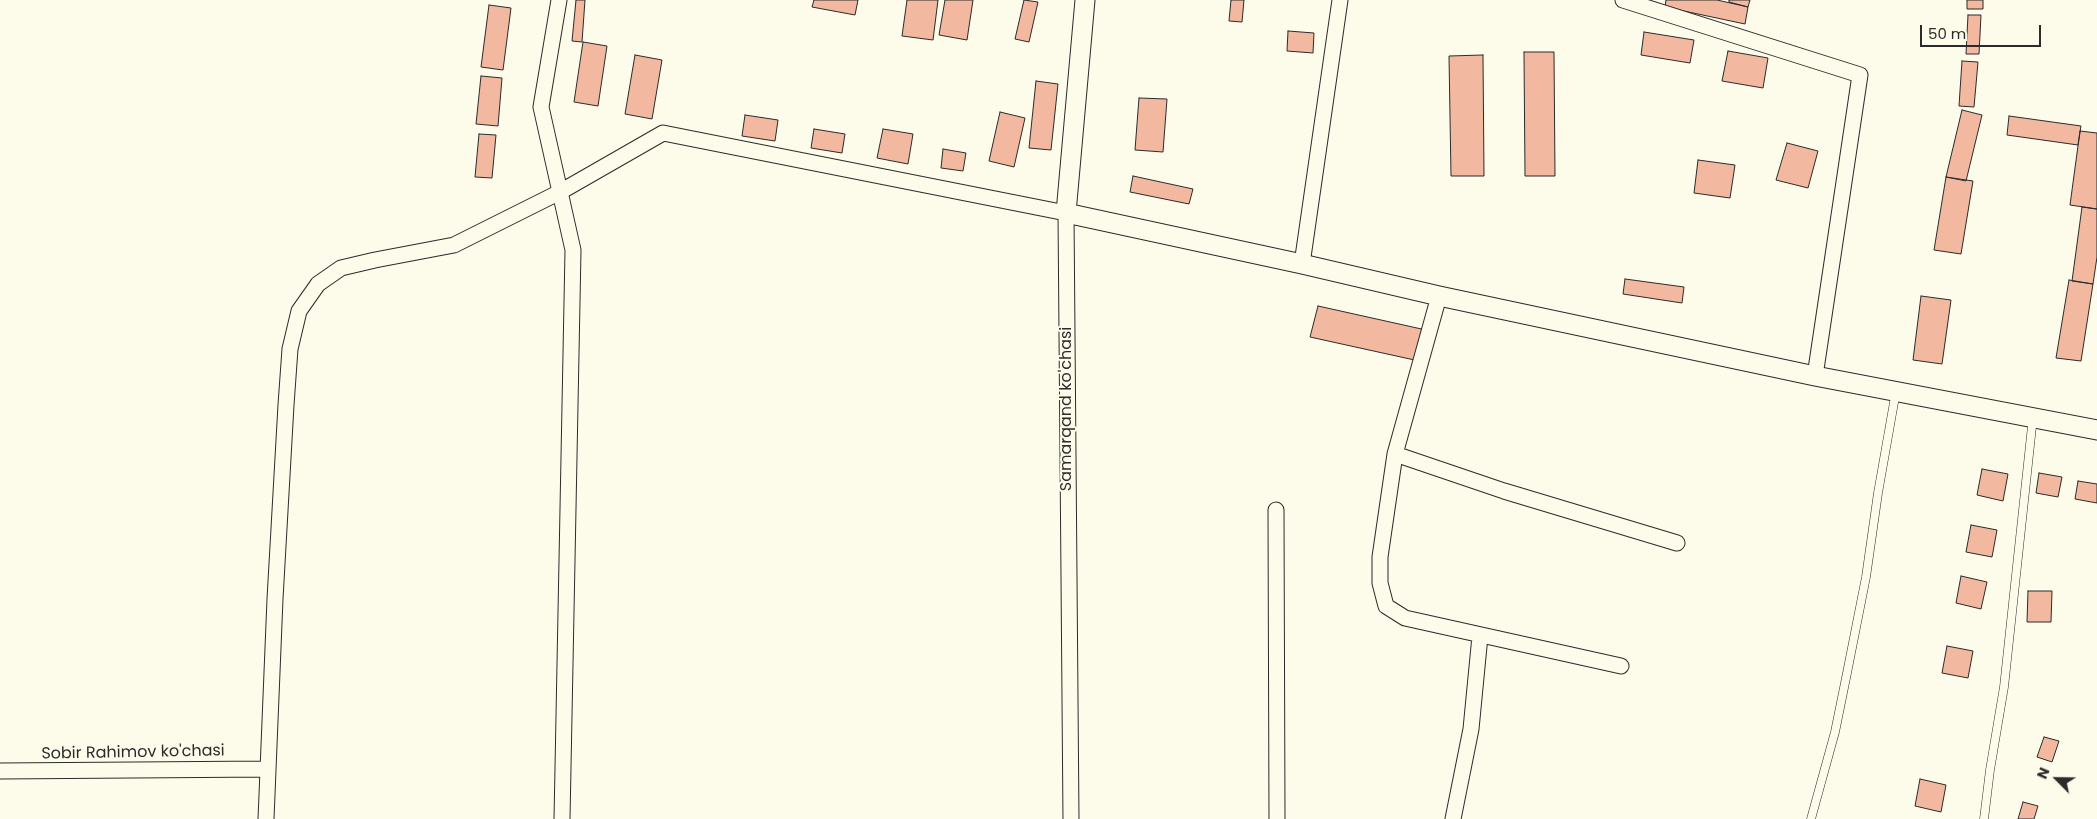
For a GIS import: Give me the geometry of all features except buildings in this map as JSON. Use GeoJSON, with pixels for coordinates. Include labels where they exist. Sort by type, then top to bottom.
{"type":"FeatureCollection","features":[{"type":"Feature","properties":{"kind":"street"},"geometry":{"type":"LineString","coordinates":[[559,0],[541,107],[573,250],[562,819]]}},
{"type":"Feature","properties":{"kind":"street","name":"Samarqand ko'chasi"},"geometry":{"type":"LineString","coordinates":[[1070,819],[1066,213],[1085,0]]}},
{"type":"Feature","properties":{"kind":"street"},"geometry":{"type":"LineString","coordinates":[[1302,264],[1340,0]]}},
{"type":"Feature","properties":{"kind":"street"},"geometry":{"type":"LineString","coordinates":[[1623,0],[1860,75],[1815,376]]}},
{"type":"Feature","properties":{"kind":"street"},"geometry":{"type":"LineString","coordinates":[[266,819],[286,404],[290,349],[299,311],[318,284],[341,268],[454,245],[560,192],[663,133],[1066,213],[1439,296],[1815,376],[2097,430]]}},
{"type":"Feature","properties":{"kind":"street"},"geometry":{"type":"LineString","coordinates":[[1439,296],[1416,374],[1396,454],[1380,557],[1380,583],[1386,606],[1405,618],[1621,666]]}},
{"type":"Feature","properties":{"kind":"street"},"geometry":{"type":"LineString","coordinates":[[1396,454],[1504,491],[1678,543]]}},
{"type":"Feature","properties":{"kind":"street"},"geometry":{"type":"LineString","coordinates":[[1276,510],[1277,819]]}},
{"type":"Feature","properties":{"kind":"street"},"geometry":{"type":"LineString","coordinates":[[1453,819],[1471,730],[1480,636]]}},
{"type":"Feature","properties":{"kind":"street","name":"Sobir Rahimov ko'chasi"},"geometry":{"type":"LineString","coordinates":[[0,771],[267,769]]}},
{"type":"Feature","properties":{"kind":"lane"},"geometry":{"type":"LineString","coordinates":[[1811,819],[1835,732],[1849,664],[1866,577],[1878,493],[1896,391]]}},
{"type":"Feature","properties":{"kind":"lane"},"geometry":{"type":"LineString","coordinates":[[1984,819],[2004,687],[2033,418]]}}]}
